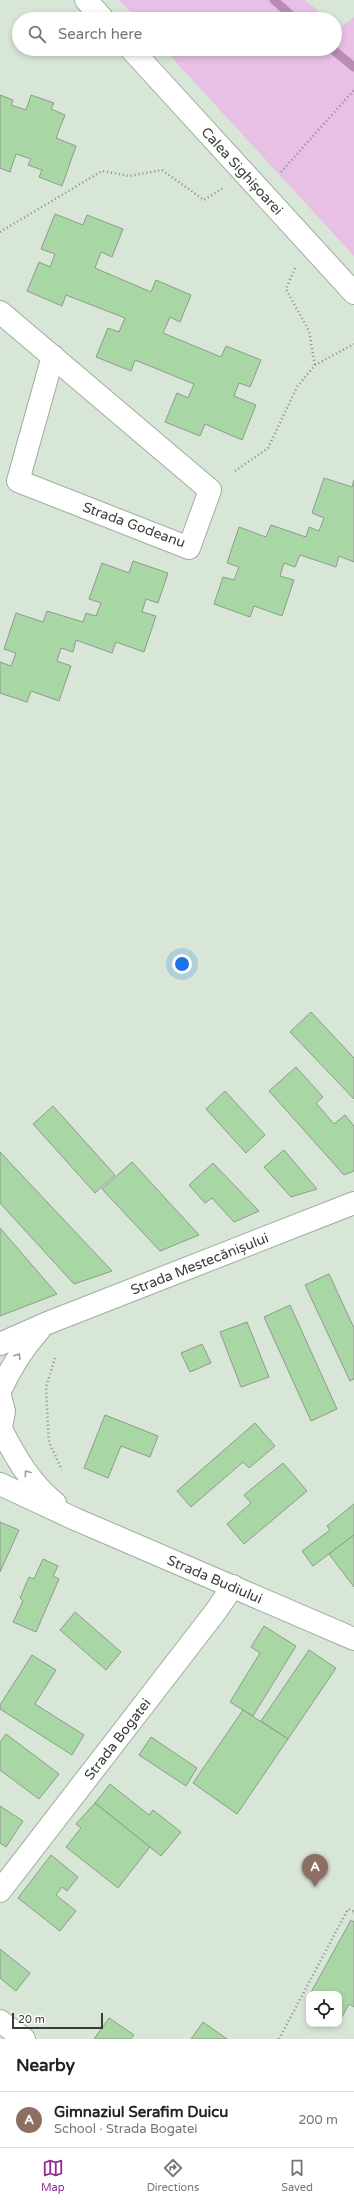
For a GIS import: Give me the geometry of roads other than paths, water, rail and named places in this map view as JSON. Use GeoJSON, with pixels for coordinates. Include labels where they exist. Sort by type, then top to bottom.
{"type":"FeatureCollection","features":[{"type":"Feature","properties":{"kind":"main road"},"geometry":{"type":"LineString","coordinates":[[86,0],[97,12]]}},
{"type":"Feature","properties":{"kind":"main road","name":"Calea Sighișoarei"},"geometry":{"type":"LineString","coordinates":[[137,56],[354,293]]}},
{"type":"Feature","properties":{"kind":"main road","name":"Strada Godeanu"},"geometry":{"type":"LineString","coordinates":[[0,312],[53,356],[210,490],[189,548],[18,481],[53,356]]}},
{"type":"Feature","properties":{"kind":"main road","name":"Strada Mestecănișului"},"geometry":{"type":"LineString","coordinates":[[0,1344],[45,1324],[354,1203]]}},
{"type":"Feature","properties":{"kind":"main road","name":"Strada Mestecănișului"},"geometry":{"type":"LineString","coordinates":[[0,1391],[11,1367],[24,1346],[45,1324]]}},
{"type":"Feature","properties":{"kind":"main road"},"geometry":{"type":"LineString","coordinates":[[0,1396],[4,1411],[1,1432]]}},
{"type":"Feature","properties":{"kind":"main road","name":"Strada Budiului"},"geometry":{"type":"LineString","coordinates":[[1,1432],[18,1460],[40,1491],[75,1519]]}},
{"type":"Feature","properties":{"kind":"main road","name":"Strada Budiului"},"geometry":{"type":"LineString","coordinates":[[0,1484],[75,1519],[354,1639]]}},
{"type":"Feature","properties":{"kind":"main road","name":"Strada Bogatei"},"geometry":{"type":"LineString","coordinates":[[0,1891],[207,1624],[233,1586]]}},
{"type":"Feature","properties":{"kind":"main road"},"geometry":{"type":"LineString","coordinates":[[0,2021],[24,2039]]}},
{"type":"Feature","properties":{"kind":"waterway"},"geometry":{"type":"LineString","coordinates":[[274,0],[287,12]]}},
{"type":"Feature","properties":{"kind":"waterway"},"geometry":{"type":"LineString","coordinates":[[341,56],[354,67]]}},
{"type":"Feature","properties":{"kind":"place","name":"Gimnaziul Serafim Duicu"},"geometry":{"type":"Point","coordinates":[315,1887]}}]}
